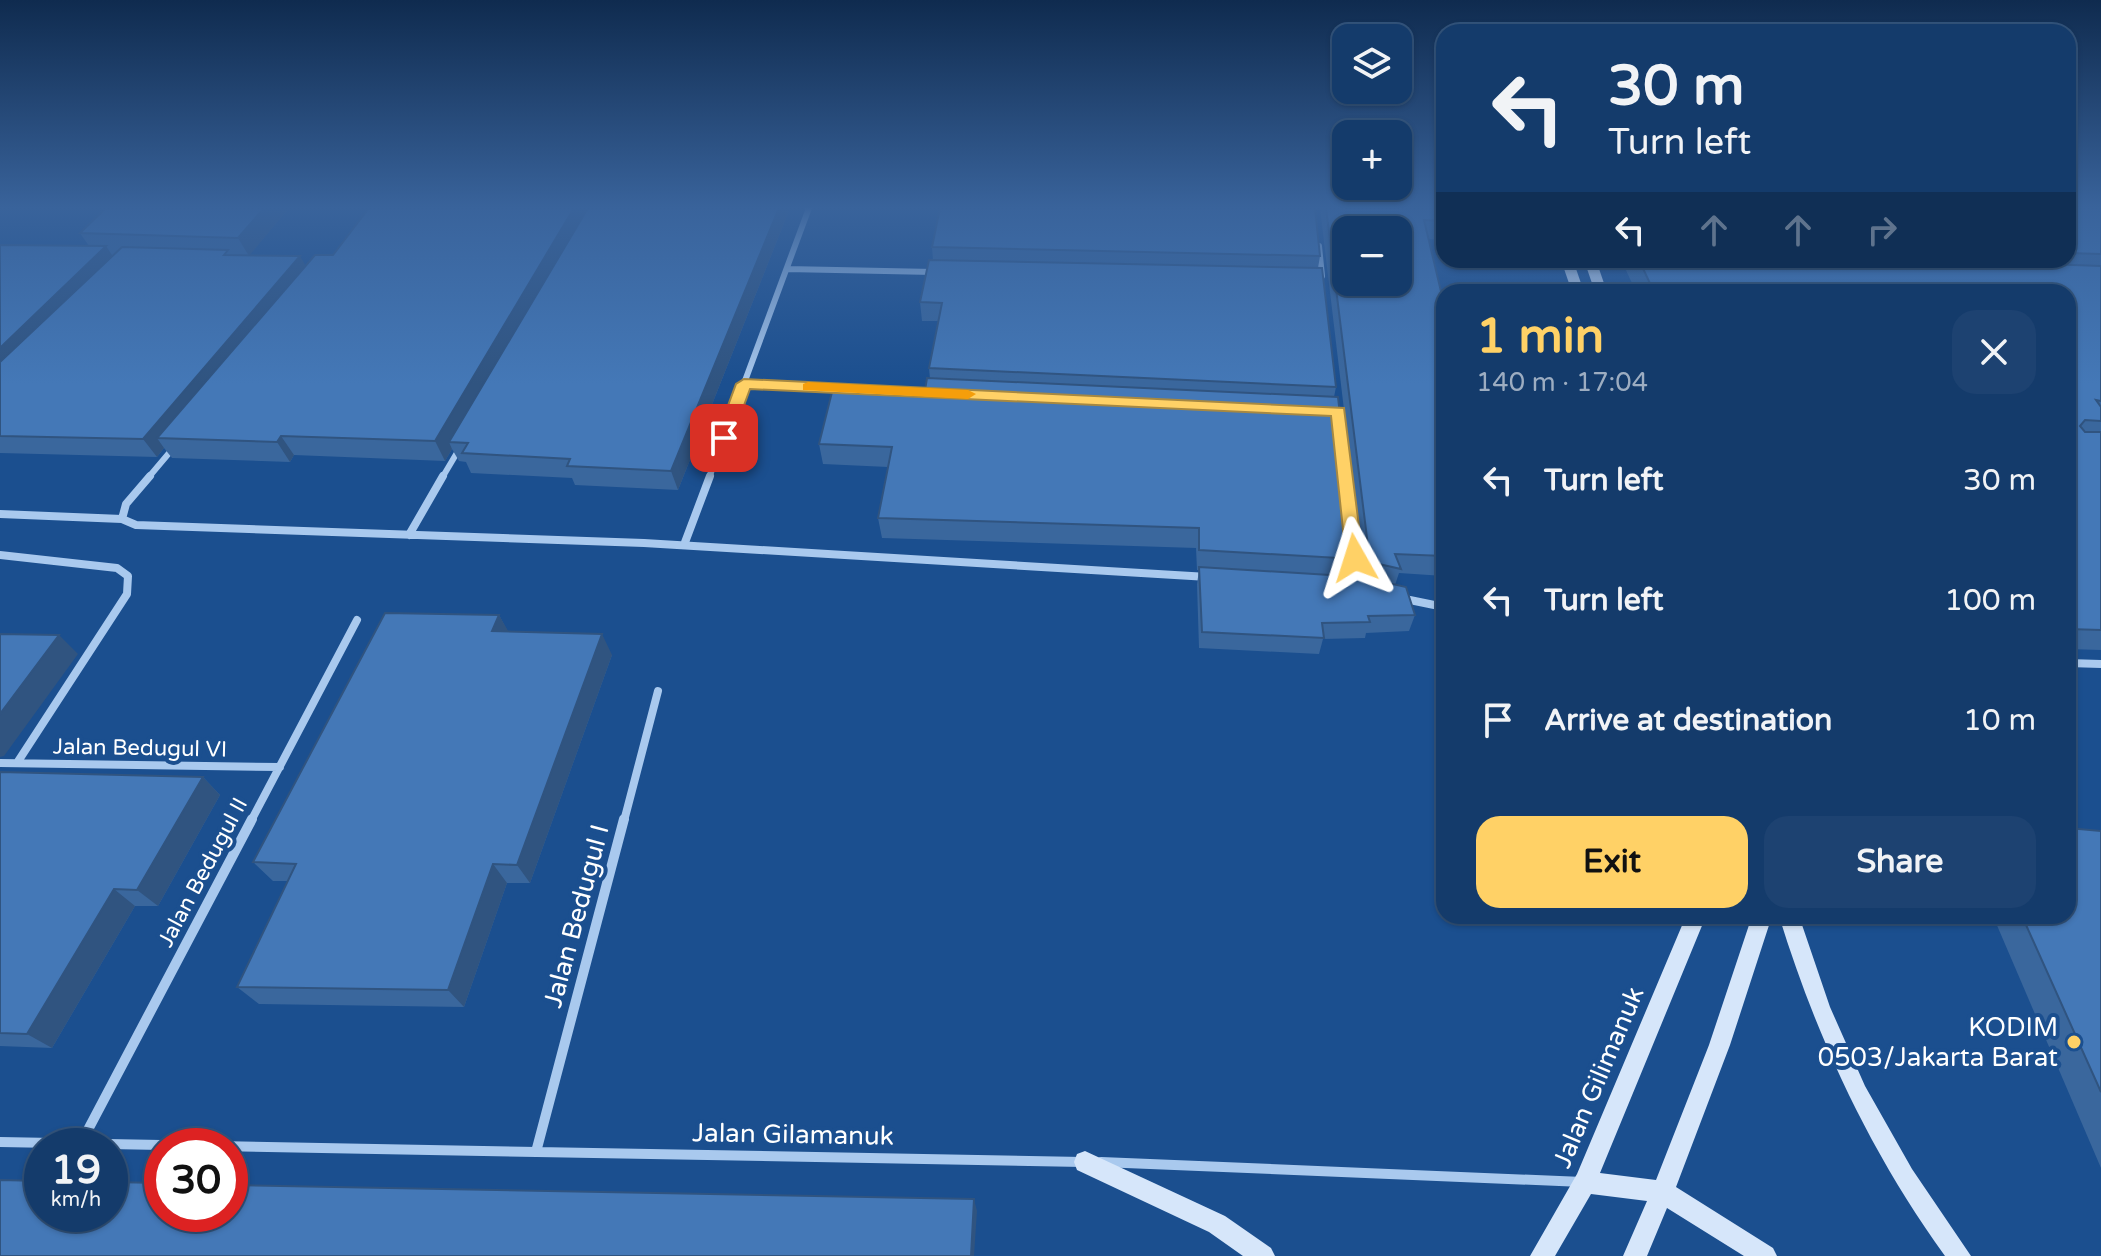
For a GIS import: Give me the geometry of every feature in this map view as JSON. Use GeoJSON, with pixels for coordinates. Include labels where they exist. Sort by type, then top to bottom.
{"type":"FeatureCollection","features":[{"type":"Feature","properties":{"kind":"street"},"geometry":{"type":"LineString","coordinates":[[1307,281],[1323,281],[1321,267]]}},
{"type":"Feature","properties":{"kind":"street"},"geometry":{"type":"LineString","coordinates":[[684,545],[787,269],[944,272]]}},
{"type":"Feature","properties":{"kind":"street"},"geometry":{"type":"LineString","coordinates":[[744,384],[854,389]]}},
{"type":"Feature","properties":{"kind":"street"},"geometry":{"type":"LineString","coordinates":[[409,535],[464,440]]}},
{"type":"Feature","properties":{"kind":"street"},"geometry":{"type":"LineString","coordinates":[[122,519],[126,504],[176,444]]}},
{"type":"Feature","properties":{"kind":"street"},"geometry":{"type":"LineString","coordinates":[[0,514],[122,519],[136,525],[684,545],[1217,578]]}},
{"type":"Feature","properties":{"kind":"street"},"geometry":{"type":"LineString","coordinates":[[1353,543],[1358,587]]}},
{"type":"Feature","properties":{"kind":"street"},"geometry":{"type":"LineString","coordinates":[[0,555],[117,568],[128,576],[127,594],[17,763]]}},
{"type":"Feature","properties":{"kind":"street"},"geometry":{"type":"LineString","coordinates":[[1342,586],[1372,590]]}},
{"type":"Feature","properties":{"kind":"street"},"geometry":{"type":"LineString","coordinates":[[1385,594],[1436,605]]}},
{"type":"Feature","properties":{"kind":"street","name":"Jalan Bedugul II"},"geometry":{"type":"LineString","coordinates":[[89,1128],[357,620]]}},
{"type":"Feature","properties":{"kind":"street"},"geometry":{"type":"LineString","coordinates":[[2076,663],[2101,664]]}},
{"type":"Feature","properties":{"kind":"street","name":"Jalan Bedugul I"},"geometry":{"type":"LineString","coordinates":[[536,1152],[658,691]]}},
{"type":"Feature","properties":{"kind":"street","name":"Jalan Bedugul VI"},"geometry":{"type":"LineString","coordinates":[[0,763],[280,767]]}},
{"type":"Feature","properties":{"kind":"street","name":"Jalan Gilimanuk"},"geometry":{"type":"LineString","coordinates":[[1542,1256],[1585,1182],[1693,924]]}},
{"type":"Feature","properties":{"kind":"street"},"geometry":{"type":"LineString","coordinates":[[1635,1256],[1663,1192],[1760,924]]}},
{"type":"Feature","properties":{"kind":"street"},"geometry":{"type":"LineString","coordinates":[[1791,924],[1806,975],[1849,1080],[1888,1154],[1959,1256]]}},
{"type":"Feature","properties":{"kind":"street","name":"Jalan Gilamanuk"},"geometry":{"type":"LineString","coordinates":[[0,1142],[24,1142]]}},
{"type":"Feature","properties":{"kind":"street","name":"Jalan Gilamanuk"},"geometry":{"type":"LineString","coordinates":[[128,1144],[1085,1162],[1585,1182]]}},
{"type":"Feature","properties":{"kind":"street"},"geometry":{"type":"LineString","coordinates":[[1085,1162],[1217,1224],[1263,1256]]}},
{"type":"Feature","properties":{"kind":"street"},"geometry":{"type":"LineString","coordinates":[[1585,1182],[1663,1192],[1765,1256]]}},
{"type":"Feature","properties":{"kind":"building"},"geometry":{"type":"Polygon","coordinates":[[[0,267],[85,267],[0,348],[0,267]]]}},
{"type":"Feature","properties":{"kind":"building"},"geometry":{"type":"Polygon","coordinates":[[[101,267],[291,267],[143,439],[0,436],[0,362],[101,267]]]}},
{"type":"Feature","properties":{"kind":"building"},"geometry":{"type":"Polygon","coordinates":[[[305,267],[539,267],[435,441],[281,436],[277,442],[157,438],[305,267]]]}},
{"type":"Feature","properties":{"kind":"building"},"geometry":{"type":"Polygon","coordinates":[[[553,267],[755,267],[671,471],[567,466],[570,459],[462,453],[468,443],[449,442],[553,267]]]}},
{"type":"Feature","properties":{"kind":"building"},"geometry":{"type":"Polygon","coordinates":[[[928,267],[1322,268],[1336,387],[929,368],[942,303],[920,302],[928,267]]]}},
{"type":"Feature","properties":{"kind":"building"},"geometry":{"type":"Polygon","coordinates":[[[1412,267],[1435,267],[1439,284],[1436,284],[1436,556],[1395,554],[1401,569],[1370,562],[1337,296],[1412,296],[1412,267]]]}},
{"type":"Feature","properties":{"kind":"building"},"geometry":{"type":"Polygon","coordinates":[[[2101,267],[2101,401],[2096,400],[2101,407],[2101,421],[2085,420],[2080,426],[2085,432],[2101,432],[2101,630],[2076,629],[2076,284],[1650,284],[1643,268],[2101,267]]]}},
{"type":"Feature","properties":{"kind":"building"},"geometry":{"type":"Polygon","coordinates":[[[927,378],[1338,397],[1356,559],[1199,550],[1199,528],[878,518],[892,447],[819,444],[833,388],[925,390],[927,378]]]}},
{"type":"Feature","properties":{"kind":"building"},"geometry":{"type":"Polygon","coordinates":[[[1199,567],[1362,577],[1406,587],[1415,615],[1368,616],[1370,622],[1322,623],[1324,638],[1202,632],[1199,567]]]}},
{"type":"Feature","properties":{"kind":"building"},"geometry":{"type":"Polygon","coordinates":[[[385,613],[499,615],[492,631],[602,634],[517,865],[493,864],[448,990],[237,987],[296,864],[253,862],[385,613]]]}},
{"type":"Feature","properties":{"kind":"building"},"geometry":{"type":"Polygon","coordinates":[[[0,634],[59,635],[0,714],[0,634]]]}},
{"type":"Feature","properties":{"kind":"building"},"geometry":{"type":"Polygon","coordinates":[[[0,772],[203,777],[137,890],[114,889],[27,1034],[0,1033],[0,772]]]}},
{"type":"Feature","properties":{"kind":"building"},"geometry":{"type":"Polygon","coordinates":[[[2076,829],[2101,831],[2101,1092],[2026,924],[2076,924],[2076,829]]]}},
{"type":"Feature","properties":{"kind":"building"},"geometry":{"type":"Polygon","coordinates":[[[0,1180],[24,1181],[24,1232],[128,1232],[128,1182],[144,1183],[144,1232],[248,1232],[248,1185],[974,1199],[971,1256],[0,1256],[0,1180]]]}},
{"type":"Feature","properties":{"kind":"slow traffic"},"geometry":{"type":"LineString","coordinates":[[808,387],[968,394]]}},
{"type":"Feature","properties":{"kind":"place","name":"KODIM 0503/Jakarta Barat"},"geometry":{"type":"Point","coordinates":[2074,1042]}},
{"type":"Feature","properties":{"kind":"route"},"geometry":{"type":"LineString","coordinates":[[724,438],[744,384],[1338,412],[1355,558]]}}]}
